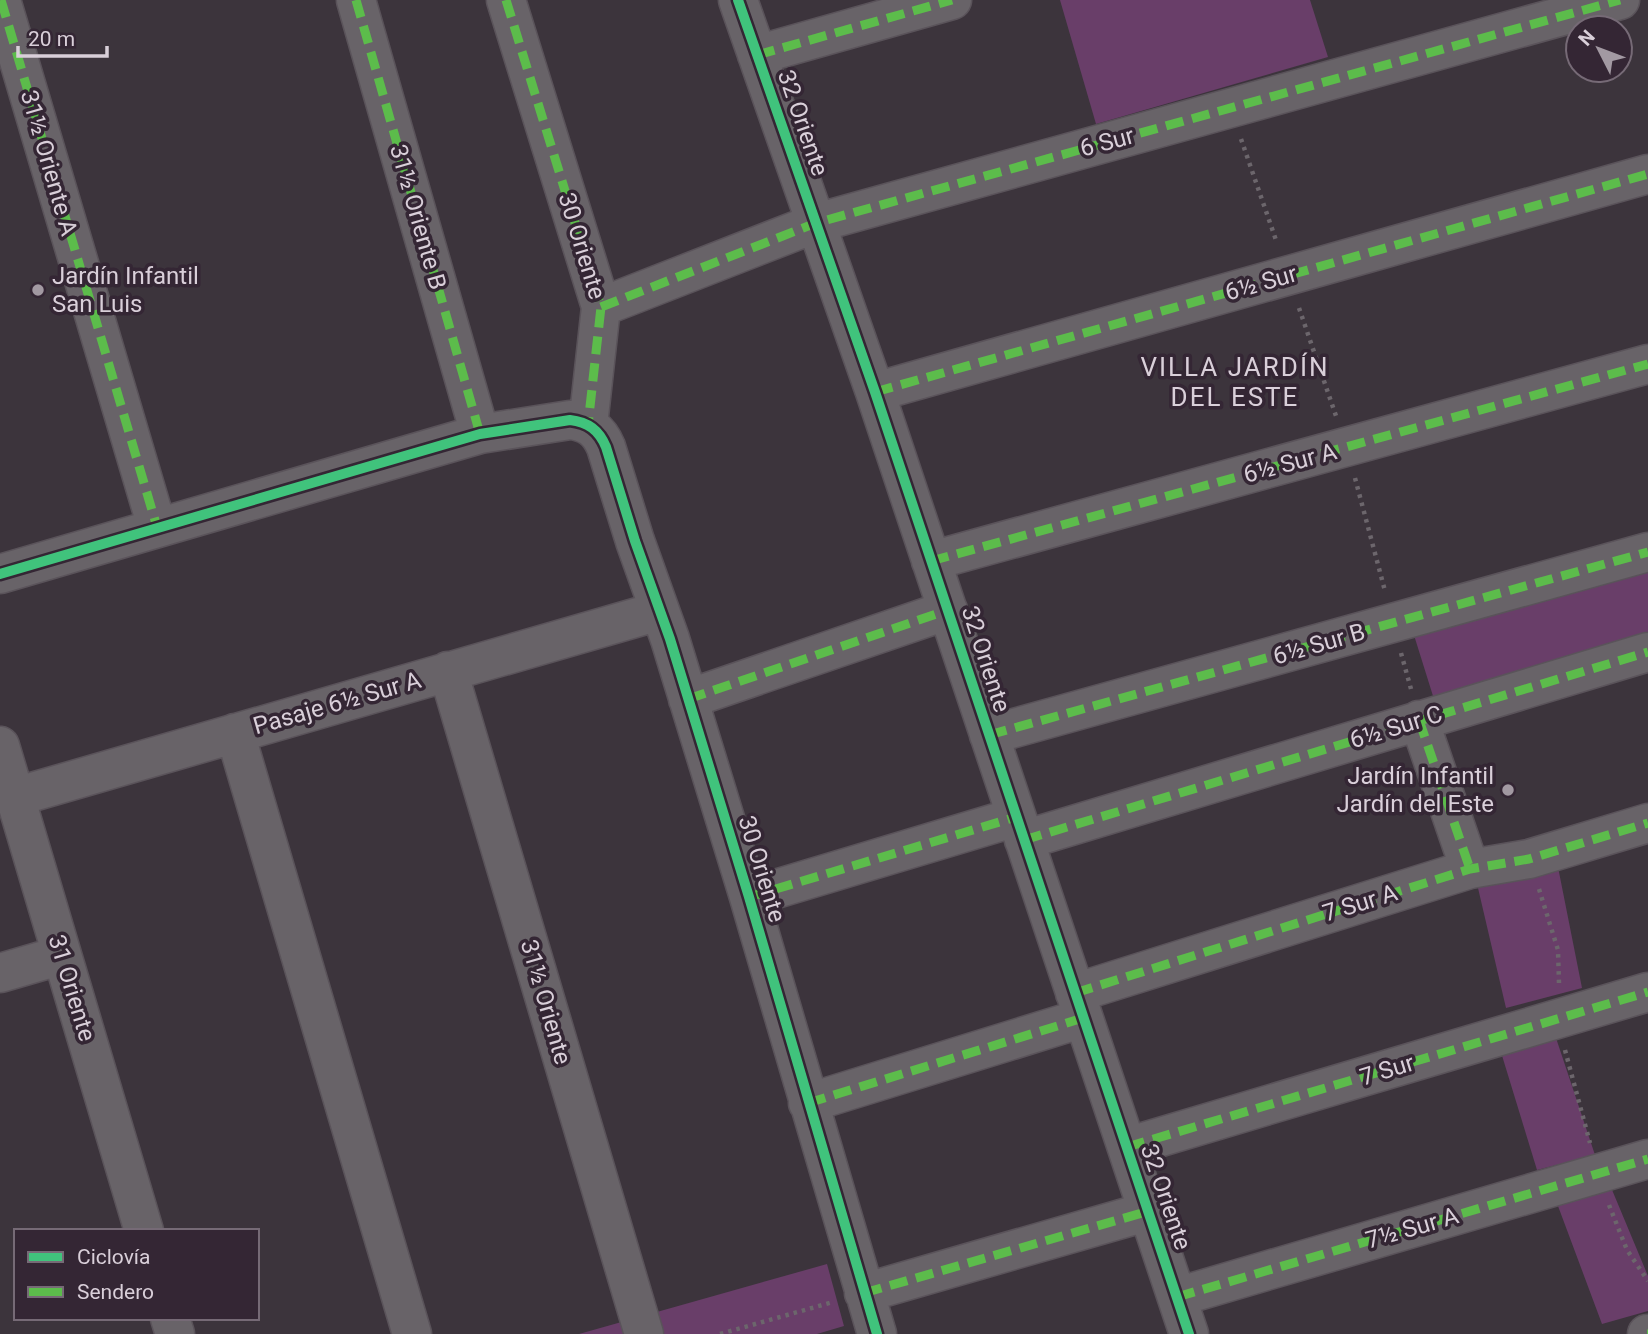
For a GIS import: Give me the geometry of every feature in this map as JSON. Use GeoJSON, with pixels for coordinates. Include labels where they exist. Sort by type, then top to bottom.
{"type":"FeatureCollection","features":[{"type":"Feature","properties":{"kind":"street","name":"31½ Oriente B"},"geometry":{"type":"LineString","coordinates":[[356,0],[480,434]]}},
{"type":"Feature","properties":{"kind":"street","name":"30 Oriente"},"geometry":{"type":"LineString","coordinates":[[506,0],[601,307],[588,425],[602,438],[606,447],[635,541],[670,639],[877,1334]]}},
{"type":"Feature","properties":{"kind":"street","name":"32 Oriente"},"geometry":{"type":"LineString","coordinates":[[738,0],[875,392],[1189,1334]]}},
{"type":"Feature","properties":{"kind":"street"},"geometry":{"type":"LineString","coordinates":[[757,55],[952,0]]}},
{"type":"Feature","properties":{"kind":"street","name":"6 Sur"},"geometry":{"type":"LineString","coordinates":[[601,307],[816,223],[1620,0]]}},
{"type":"Feature","properties":{"kind":"street","name":"31½ Oriente A"},"geometry":{"type":"LineString","coordinates":[[3,1],[157,527]]}},
{"type":"Feature","properties":{"kind":"street","name":"6½ Sur"},"geometry":{"type":"LineString","coordinates":[[875,392],[1648,174]]}},
{"type":"Feature","properties":{"kind":"street","name":"6½ Sur A"},"geometry":{"type":"LineString","coordinates":[[932,561],[1648,363]]}},
{"type":"Feature","properties":{"kind":"street"},"geometry":{"type":"LineString","coordinates":[[0,574],[480,434],[569,420],[588,425]]}},
{"type":"Feature","properties":{"kind":"street","name":"6½ Sur B"},"geometry":{"type":"LineString","coordinates":[[989,736],[1648,552]]}},
{"type":"Feature","properties":{"kind":"street"},"geometry":{"type":"LineString","coordinates":[[688,699],[948,610]]}},
{"type":"Feature","properties":{"kind":"street","name":"Pasaje 6½ Sur A"},"geometry":{"type":"LineString","coordinates":[[15,797],[659,611]]}},
{"type":"Feature","properties":{"kind":"street","name":"6½ Sur C"},"geometry":{"type":"LineString","coordinates":[[749,897],[1020,829],[1419,720],[1648,652]]}},
{"type":"Feature","properties":{"kind":"street","name":"31½ Oriente"},"geometry":{"type":"LineString","coordinates":[[448,671],[644,1334]]}},
{"type":"Feature","properties":{"kind":"street"},"geometry":{"type":"LineString","coordinates":[[1419,720],[1470,869]]}},
{"type":"Feature","properties":{"kind":"street"},"geometry":{"type":"LineString","coordinates":[[235,733],[412,1334]]}},
{"type":"Feature","properties":{"kind":"street","name":"31 Oriente"},"geometry":{"type":"LineString","coordinates":[[0,746],[143,1229]]}},
{"type":"Feature","properties":{"kind":"street","name":"7 Sur A"},"geometry":{"type":"LineString","coordinates":[[808,1103],[1470,869],[1529,859],[1648,823]]}},
{"type":"Feature","properties":{"kind":"street"},"geometry":{"type":"LineString","coordinates":[[0,973],[62,955]]}},
{"type":"Feature","properties":{"kind":"street","name":"7 Sur"},"geometry":{"type":"LineString","coordinates":[[1127,1147],[1648,992]]}},
{"type":"Feature","properties":{"kind":"street","name":"7½ Sur A"},"geometry":{"type":"LineString","coordinates":[[1177,1297],[1648,1159]]}},
{"type":"Feature","properties":{"kind":"street"},"geometry":{"type":"LineString","coordinates":[[864,1293],[1149,1211]]}},
{"type":"Feature","properties":{"kind":"path"},"geometry":{"type":"LineString","coordinates":[[1347,447],[1419,720]]}},
{"type":"Feature","properties":{"kind":"path"},"geometry":{"type":"LineString","coordinates":[[1529,859],[1558,950],[1558,1018],[1598,1174],[1627,1250],[1648,1281]]}},
{"type":"Feature","properties":{"kind":"path"},"geometry":{"type":"LineString","coordinates":[[720,1334],[864,1293]]}},
{"type":"Feature","properties":{"kind":"shaded area"},"geometry":{"type":"Polygon","coordinates":[[[1060,0],[1310,0],[1328,57],[1096,124],[1060,0]]]}},
{"type":"Feature","properties":{"kind":"shaded area"},"geometry":{"type":"Polygon","coordinates":[[[1648,571],[1648,636],[1433,696],[1413,632],[1648,571]]]}},
{"type":"Feature","properties":{"kind":"shaded area"},"geometry":{"type":"Polygon","coordinates":[[[1557,862],[1582,988],[1506,1008],[1478,888],[1557,862]]]}},
{"type":"Feature","properties":{"kind":"shaded area"},"geometry":{"type":"Polygon","coordinates":[[[1553,1029],[1595,1155],[1537,1170],[1500,1049],[1553,1029]]]}},
{"type":"Feature","properties":{"kind":"shaded area"},"geometry":{"type":"Polygon","coordinates":[[[1610,1185],[1648,1276],[1648,1311],[1602,1324],[1558,1206],[1610,1185]]]}},
{"type":"Feature","properties":{"kind":"shaded area"},"geometry":{"type":"Polygon","coordinates":[[[827,1264],[844,1326],[817,1334],[579,1334],[827,1264]]]}},
{"type":"Feature","properties":{"kind":"marked path"},"geometry":{"type":"LineString","coordinates":[[1,0],[157,527]]}},
{"type":"Feature","properties":{"kind":"marked path"},"geometry":{"type":"LineString","coordinates":[[356,0],[480,434]]}},
{"type":"Feature","properties":{"kind":"marked path"},"geometry":{"type":"LineString","coordinates":[[506,0],[601,307],[588,425]]}},
{"type":"Feature","properties":{"kind":"marked path"},"geometry":{"type":"LineString","coordinates":[[757,55],[952,0]]}},
{"type":"Feature","properties":{"kind":"marked path"},"geometry":{"type":"LineString","coordinates":[[601,307],[816,223],[1620,0]]}},
{"type":"Feature","properties":{"kind":"marked path"},"geometry":{"type":"LineString","coordinates":[[875,392],[1648,174]]}},
{"type":"Feature","properties":{"kind":"marked path"},"geometry":{"type":"LineString","coordinates":[[931,561],[1648,364]]}},
{"type":"Feature","properties":{"kind":"marked path"},"geometry":{"type":"LineString","coordinates":[[989,735],[1648,552]]}},
{"type":"Feature","properties":{"kind":"marked path"},"geometry":{"type":"LineString","coordinates":[[688,699],[948,610]]}},
{"type":"Feature","properties":{"kind":"marked path"},"geometry":{"type":"LineString","coordinates":[[1024,840],[1648,652]]}},
{"type":"Feature","properties":{"kind":"marked path"},"geometry":{"type":"LineString","coordinates":[[1419,720],[1470,869]]}},
{"type":"Feature","properties":{"kind":"marked path"},"geometry":{"type":"LineString","coordinates":[[749,897],[1016,817]]}},
{"type":"Feature","properties":{"kind":"marked path"},"geometry":{"type":"LineString","coordinates":[[1075,993],[1470,869],[1529,859],[1648,823]]}},
{"type":"Feature","properties":{"kind":"marked path"},"geometry":{"type":"LineString","coordinates":[[1127,1147],[1648,992]]}},
{"type":"Feature","properties":{"kind":"marked path"},"geometry":{"type":"LineString","coordinates":[[808,1103],[1083,1018]]}},
{"type":"Feature","properties":{"kind":"marked path"},"geometry":{"type":"LineString","coordinates":[[1177,1297],[1648,1159]]}},
{"type":"Feature","properties":{"kind":"marked path"},"geometry":{"type":"LineString","coordinates":[[864,1293],[1149,1211]]}},
{"type":"Feature","properties":{"kind":"cycle path"},"geometry":{"type":"LineString","coordinates":[[738,0],[875,392],[1189,1334]]}},
{"type":"Feature","properties":{"kind":"cycle path"},"geometry":{"type":"LineString","coordinates":[[0,574],[480,434],[570,420],[592,428],[606,447],[635,541],[670,639],[877,1334]]}},
{"type":"Feature","properties":{"kind":"place","name":"Jardín Infantil San Luis"},"geometry":{"type":"Point","coordinates":[38,290]}},
{"type":"Feature","properties":{"kind":"place","name":"Jardín Infantil Jardín del Este"},"geometry":{"type":"Point","coordinates":[1508,790]}},
{"type":"Feature","properties":{"kind":"district","name":"VILLA JARDÍN DEL ESTE"},"geometry":{"type":"Point","coordinates":[1235,382]}}]}
